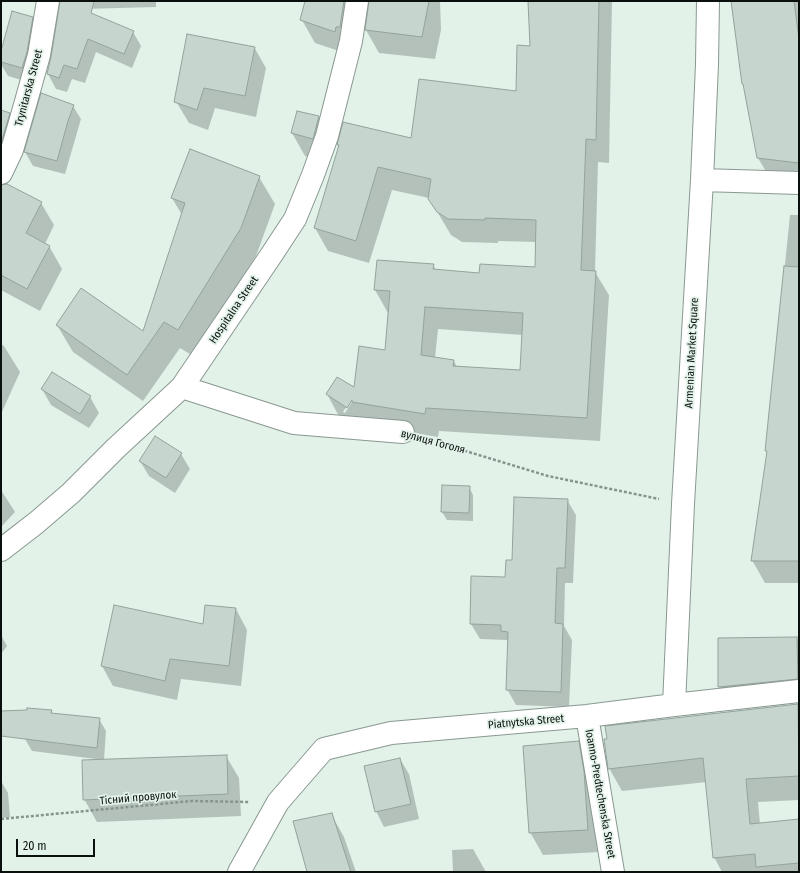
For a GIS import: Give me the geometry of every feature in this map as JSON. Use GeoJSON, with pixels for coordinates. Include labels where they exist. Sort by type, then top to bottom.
{"type":"FeatureCollection","features":[{"type":"Feature","properties":{"kind":"street","name":"Trynitarska Street"},"geometry":{"type":"LineString","coordinates":[[1,173],[12,150],[26,105],[39,55],[48,1]]}},
{"type":"Feature","properties":{"kind":"street","name":"Hospitalna Street"},"geometry":{"type":"LineString","coordinates":[[1,550],[36,523],[71,492],[182,387],[294,219],[327,136],[351,41],[357,1]]}},
{"type":"Feature","properties":{"kind":"street","name":"Armenian Market Square"},"geometry":{"type":"LineString","coordinates":[[674,705],[683,504],[702,180],[708,1]]}},
{"type":"Feature","properties":{"kind":"street"},"geometry":{"type":"LineString","coordinates":[[702,180],[799,183]]}},
{"type":"Feature","properties":{"kind":"street","name":"вулиця Гоголя"},"geometry":{"type":"LineString","coordinates":[[182,387],[294,423],[403,432]]}},
{"type":"Feature","properties":{"kind":"street","name":"Piatnytska Street"},"geometry":{"type":"LineString","coordinates":[[239,872],[278,802],[324,749],[391,733],[587,716],[799,691]]}},
{"type":"Feature","properties":{"kind":"street","name":"Ioanno-Predtechenska Street"},"geometry":{"type":"LineString","coordinates":[[587,716],[613,872]]}},
{"type":"Feature","properties":{"kind":"path","name":"вулиця Гоголя"},"geometry":{"type":"LineString","coordinates":[[403,432],[548,476],[683,504]]}},
{"type":"Feature","properties":{"kind":"path","name":"Тісний провулок"},"geometry":{"type":"LineString","coordinates":[[1,819],[192,801],[278,802]]}},
{"type":"Feature","properties":{"kind":"building"},"geometry":{"type":"Polygon","coordinates":[[[60,1],[94,1],[91,13],[134,31],[124,54],[88,39],[77,69],[64,65],[59,78],[47,74],[60,1]]]}},
{"type":"Feature","properties":{"kind":"building"},"geometry":{"type":"Polygon","coordinates":[[[305,1],[344,1],[340,27],[336,27],[335,32],[300,20],[305,1]]]}},
{"type":"Feature","properties":{"kind":"building"},"geometry":{"type":"Polygon","coordinates":[[[369,1],[429,1],[422,37],[365,30],[369,1]]]}},
{"type":"Feature","properties":{"kind":"building"},"geometry":{"type":"Polygon","coordinates":[[[528,1],[599,1],[596,140],[586,139],[581,270],[596,271],[587,418],[426,408],[425,414],[352,402],[352,400],[347,408],[326,394],[337,377],[354,387],[359,346],[385,350],[390,291],[374,290],[377,260],[434,264],[433,269],[479,273],[480,264],[535,267],[536,220],[485,218],[485,220],[448,219],[437,212],[428,199],[431,179],[378,167],[356,241],[314,228],[339,145],[337,145],[343,122],[411,138],[419,79],[516,91],[517,45],[530,46],[528,1]],[[425,307],[421,355],[454,360],[453,366],[520,370],[523,313],[425,307]]]}},
{"type":"Feature","properties":{"kind":"building"},"geometry":{"type":"Polygon","coordinates":[[[731,1],[794,1],[799,39],[799,163],[757,158],[742,84],[731,1]]]}},
{"type":"Feature","properties":{"kind":"building"},"geometry":{"type":"Polygon","coordinates":[[[12,11],[33,17],[27,52],[22,68],[1,62],[1,51],[12,11]]]}},
{"type":"Feature","properties":{"kind":"building"},"geometry":{"type":"Polygon","coordinates":[[[187,34],[255,47],[245,96],[204,88],[197,110],[174,102],[187,34]]]}},
{"type":"Feature","properties":{"kind":"building"},"geometry":{"type":"Polygon","coordinates":[[[41,93],[74,105],[57,161],[24,152],[41,93]]]}},
{"type":"Feature","properties":{"kind":"building"},"geometry":{"type":"Polygon","coordinates":[[[1,110],[10,113],[1,143],[1,110]]]}},
{"type":"Feature","properties":{"kind":"building"},"geometry":{"type":"Polygon","coordinates":[[[297,111],[319,116],[313,139],[291,133],[297,111]]]}},
{"type":"Feature","properties":{"kind":"building"},"geometry":{"type":"Polygon","coordinates":[[[190,149],[260,176],[241,228],[178,330],[164,322],[127,375],[56,325],[81,288],[143,331],[185,203],[171,198],[190,149]]]}},
{"type":"Feature","properties":{"kind":"building"},"geometry":{"type":"Polygon","coordinates":[[[7,184],[42,202],[26,233],[50,246],[27,289],[1,275],[1,185],[7,184]]]}},
{"type":"Feature","properties":{"kind":"building"},"geometry":{"type":"Polygon","coordinates":[[[784,266],[799,267],[799,561],[751,561],[767,451],[765,451],[784,266]]]}},
{"type":"Feature","properties":{"kind":"building"},"geometry":{"type":"Polygon","coordinates":[[[52,372],[91,396],[80,414],[41,389],[52,372]]]}},
{"type":"Feature","properties":{"kind":"building"},"geometry":{"type":"Polygon","coordinates":[[[155,436],[182,453],[166,478],[139,461],[155,436]]]}},
{"type":"Feature","properties":{"kind":"building"},"geometry":{"type":"Polygon","coordinates":[[[442,485],[470,486],[469,513],[441,512],[442,485]]]}},
{"type":"Feature","properties":{"kind":"building"},"geometry":{"type":"Polygon","coordinates":[[[514,497],[568,499],[565,568],[557,568],[555,623],[563,624],[561,692],[506,690],[508,632],[501,631],[501,625],[470,624],[471,576],[505,577],[506,560],[512,560],[514,497]]]}},
{"type":"Feature","properties":{"kind":"building"},"geometry":{"type":"Polygon","coordinates":[[[114,605],[203,624],[205,605],[236,608],[229,666],[170,659],[165,681],[101,666],[114,605]]]}},
{"type":"Feature","properties":{"kind":"building"},"geometry":{"type":"Polygon","coordinates":[[[797,637],[798,679],[718,687],[718,638],[797,637]]]}},
{"type":"Feature","properties":{"kind":"building"},"geometry":{"type":"Polygon","coordinates":[[[798,704],[799,776],[746,779],[750,824],[799,819],[799,863],[756,867],[755,854],[713,858],[703,758],[608,769],[604,739],[607,739],[605,726],[798,704]]]}},
{"type":"Feature","properties":{"kind":"building"},"geometry":{"type":"Polygon","coordinates":[[[27,708],[52,710],[51,713],[100,718],[97,748],[1,736],[1,711],[27,710],[27,708]]]}},
{"type":"Feature","properties":{"kind":"building"},"geometry":{"type":"Polygon","coordinates":[[[579,741],[584,771],[588,830],[529,833],[523,746],[579,741]]]}},
{"type":"Feature","properties":{"kind":"building"},"geometry":{"type":"Polygon","coordinates":[[[227,755],[228,794],[83,800],[82,760],[227,755]]]}},
{"type":"Feature","properties":{"kind":"building"},"geometry":{"type":"Polygon","coordinates":[[[400,758],[411,804],[375,812],[364,766],[400,758]]]}},
{"type":"Feature","properties":{"kind":"building"},"geometry":{"type":"Polygon","coordinates":[[[332,813],[351,872],[307,872],[293,821],[332,813]]]}}]}
